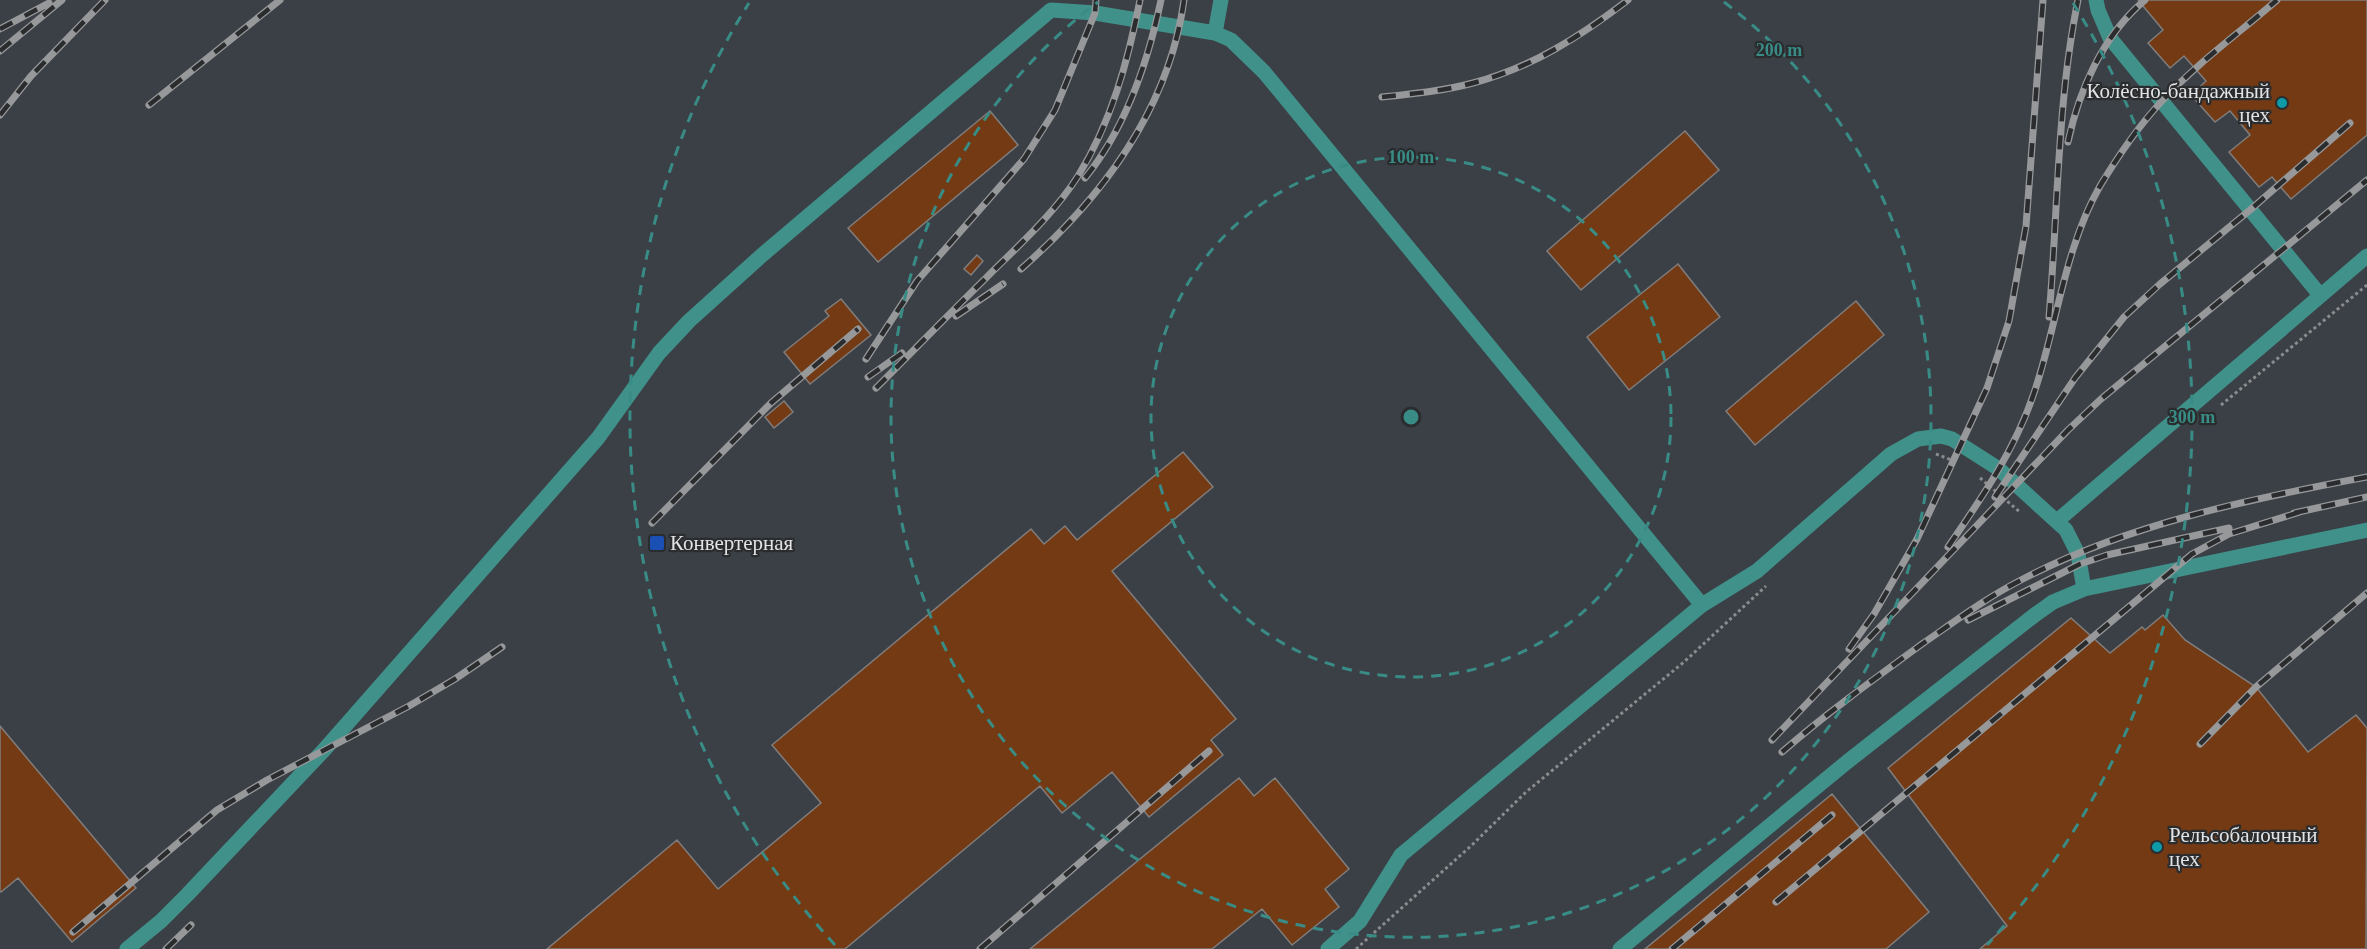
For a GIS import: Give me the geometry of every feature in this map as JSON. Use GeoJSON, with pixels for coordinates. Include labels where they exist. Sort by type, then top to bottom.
{"type":"FeatureCollection","features":[{"type":"Feature","properties":{"kind":"lane"},"geometry":{"type":"LineString","coordinates":[[1215,33],[1221,0]]}},
{"type":"Feature","properties":{"kind":"lane"},"geometry":{"type":"LineString","coordinates":[[2096,0],[2110,38],[2320,295]]}},
{"type":"Feature","properties":{"kind":"lane"},"geometry":{"type":"LineString","coordinates":[[127,949],[161,921],[187,895],[324,750],[598,438],[659,353],[689,321],[1048,5],[1215,33],[1231,40],[1264,72],[1702,605]]}},
{"type":"Feature","properties":{"kind":"lane"},"geometry":{"type":"LineString","coordinates":[[2057,520],[2367,256]]}},
{"type":"Feature","properties":{"kind":"lane"},"geometry":{"type":"LineString","coordinates":[[1328,949],[1360,921],[1401,855],[1702,605],[1757,571],[1891,454],[1918,439],[1941,436],[1962,445],[2000,469],[2057,520],[2066,530],[2078,554],[2084,589]]}},
{"type":"Feature","properties":{"kind":"lane"},"geometry":{"type":"LineString","coordinates":[[1620,949],[1847,762],[2052,602],[2084,589],[2367,530]]}},
{"type":"Feature","properties":{"kind":"path"},"geometry":{"type":"LineString","coordinates":[[2221,405],[2367,285]]}},
{"type":"Feature","properties":{"kind":"path"},"geometry":{"type":"LineString","coordinates":[[1930,453],[1942,455],[1960,465]]}},
{"type":"Feature","properties":{"kind":"path"},"geometry":{"type":"LineString","coordinates":[[1978,476],[2026,518]]}},
{"type":"Feature","properties":{"kind":"path"},"geometry":{"type":"LineString","coordinates":[[1356,949],[1466,851],[1526,792],[1684,662],[1771,581]]}},
{"type":"Feature","properties":{"kind":"shaded area"},"geometry":{"type":"Polygon","coordinates":[[[0,0],[2367,0],[2367,949],[0,949],[0,0]]]}},
{"type":"Feature","properties":{"kind":"building","name":"Колёсно-бандажный цех"},"geometry":{"type":"Polygon","coordinates":[[[2138,0],[2367,0],[2367,135],[2291,199],[2272,177],[2259,187],[2229,152],[2250,135],[2230,111],[2215,122],[2191,95],[2206,81],[2184,56],[2170,68],[2148,43],[2163,30],[2138,0]]]}},
{"type":"Feature","properties":{"kind":"building"},"geometry":{"type":"Polygon","coordinates":[[[990,111],[1018,145],[878,262],[848,228],[990,111]]]}},
{"type":"Feature","properties":{"kind":"building"},"geometry":{"type":"Polygon","coordinates":[[[1685,131],[1719,170],[1581,290],[1547,251],[1685,131]]]}},
{"type":"Feature","properties":{"kind":"building"},"geometry":{"type":"Polygon","coordinates":[[[977,255],[983,261],[971,275],[964,269],[977,255]]]}},
{"type":"Feature","properties":{"kind":"building"},"geometry":{"type":"Polygon","coordinates":[[[1678,264],[1720,317],[1629,390],[1587,337],[1678,264]]]}},
{"type":"Feature","properties":{"kind":"building"},"geometry":{"type":"Polygon","coordinates":[[[841,299],[871,335],[810,384],[784,352],[829,316],[825,311],[841,299]]]}},
{"type":"Feature","properties":{"kind":"building"},"geometry":{"type":"Polygon","coordinates":[[[1856,301],[1884,335],[1755,445],[1726,411],[1856,301]]]}},
{"type":"Feature","properties":{"kind":"building"},"geometry":{"type":"Polygon","coordinates":[[[784,401],[793,412],[774,428],[765,417],[784,401]]]}},
{"type":"Feature","properties":{"kind":"building"},"geometry":{"type":"Polygon","coordinates":[[[1183,452],[1213,487],[1112,571],[1236,719],[1211,740],[1223,755],[1149,817],[1112,772],[1062,813],[1040,786],[845,949],[547,949],[677,840],[718,889],[821,803],[772,745],[1031,529],[1044,544],[1065,526],[1077,540],[1183,452]]]}},
{"type":"Feature","properties":{"kind":"building","name":"Рельсобалочный цех"},"geometry":{"type":"Polygon","coordinates":[[[2163,615],[2185,640],[2256,687],[2308,752],[2356,715],[2367,728],[2366,949],[1980,949],[2007,926],[1888,768],[2071,618],[2110,653],[2142,627],[2145,630],[2163,615]]]}},
{"type":"Feature","properties":{"kind":"building"},"geometry":{"type":"Polygon","coordinates":[[[0,726],[136,888],[72,942],[18,878],[0,891],[0,726]]]}},
{"type":"Feature","properties":{"kind":"building"},"geometry":{"type":"Polygon","coordinates":[[[1239,778],[1254,796],[1275,778],[1349,869],[1325,889],[1339,907],[1292,945],[1262,909],[1212,949],[1030,949],[1239,778]]]}},
{"type":"Feature","properties":{"kind":"building"},"geometry":{"type":"Polygon","coordinates":[[[1832,794],[1929,912],[1886,949],[1645,949],[1832,794]]]}},
{"type":"Feature","properties":{"kind":"railway"},"geometry":{"type":"LineString","coordinates":[[0,51],[62,0]]}},
{"type":"Feature","properties":{"kind":"railway"},"geometry":{"type":"LineString","coordinates":[[0,115],[31,76],[105,0]]}},
{"type":"Feature","properties":{"kind":"railway"},"geometry":{"type":"LineString","coordinates":[[149,105],[280,0]]}},
{"type":"Feature","properties":{"kind":"railway"},"geometry":{"type":"LineString","coordinates":[[866,359],[917,281],[1024,159],[1055,110],[1095,13],[1096,0]]}},
{"type":"Feature","properties":{"kind":"railway"},"geometry":{"type":"LineString","coordinates":[[876,388],[1035,229],[1078,176],[1100,135],[1117,91],[1140,0]]}},
{"type":"Feature","properties":{"kind":"railway"},"geometry":{"type":"LineString","coordinates":[[1085,178],[1112,138],[1133,94],[1142,71],[1161,0]]}},
{"type":"Feature","properties":{"kind":"railway"},"geometry":{"type":"LineString","coordinates":[[1021,269],[1079,212],[1127,149],[1164,78],[1176,40],[1184,0]]}},
{"type":"Feature","properties":{"kind":"railway"},"geometry":{"type":"LineString","coordinates":[[1382,97],[1462,86],[1515,69],[1574,38],[1628,0]]}},
{"type":"Feature","properties":{"kind":"railway"},"geometry":{"type":"LineString","coordinates":[[1849,649],[1874,614],[1917,539],[1987,388],[2009,321],[2026,226],[2043,0]]}},
{"type":"Feature","properties":{"kind":"railway"},"geometry":{"type":"LineString","coordinates":[[2049,317],[2062,117],[2078,0]]}},
{"type":"Feature","properties":{"kind":"railway"},"geometry":{"type":"LineString","coordinates":[[2068,142],[2086,83],[2095,65],[2117,30],[2145,0]]}},
{"type":"Feature","properties":{"kind":"railway"},"geometry":{"type":"LineString","coordinates":[[1948,547],[1996,473],[2026,414],[2042,367],[2069,262],[2088,210],[2100,186],[2144,121],[2174,88],[2277,0]]}},
{"type":"Feature","properties":{"kind":"railway"},"geometry":{"type":"LineString","coordinates":[[0,29],[49,3]]}},
{"type":"Feature","properties":{"kind":"railway"},"geometry":{"type":"LineString","coordinates":[[1995,497],[2075,378],[2124,317],[2350,123]]}},
{"type":"Feature","properties":{"kind":"railway"},"geometry":{"type":"LineString","coordinates":[[1772,740],[2068,430],[2101,399],[2367,180]]}},
{"type":"Feature","properties":{"kind":"railway"},"geometry":{"type":"LineString","coordinates":[[956,316],[1003,284]]}},
{"type":"Feature","properties":{"kind":"railway"},"geometry":{"type":"LineString","coordinates":[[652,523],[771,403],[858,329]]}},
{"type":"Feature","properties":{"kind":"railway"},"geometry":{"type":"LineString","coordinates":[[868,377],[902,353]]}},
{"type":"Feature","properties":{"kind":"railway"},"geometry":{"type":"LineString","coordinates":[[1782,752],[1851,696],[1958,619],[2008,587],[2062,560],[2146,529],[2234,504],[2367,477]]}},
{"type":"Feature","properties":{"kind":"railway"},"geometry":{"type":"LineString","coordinates":[[2294,513],[2367,497]]}},
{"type":"Feature","properties":{"kind":"railway"},"geometry":{"type":"LineString","coordinates":[[1776,902],[2192,554],[2229,534],[2300,512]]}},
{"type":"Feature","properties":{"kind":"railway"},"geometry":{"type":"LineString","coordinates":[[1968,620],[2080,564],[2107,555],[2229,528]]}},
{"type":"Feature","properties":{"kind":"railway"},"geometry":{"type":"LineString","coordinates":[[2200,744],[2256,687],[2367,593]]}},
{"type":"Feature","properties":{"kind":"railway"},"geometry":{"type":"LineString","coordinates":[[73,932],[217,810],[267,780],[409,706],[455,679],[502,647]]}},
{"type":"Feature","properties":{"kind":"railway"},"geometry":{"type":"LineString","coordinates":[[980,949],[1209,751]]}},
{"type":"Feature","properties":{"kind":"railway"},"geometry":{"type":"LineString","coordinates":[[1672,949],[1832,815]]}},
{"type":"Feature","properties":{"kind":"railway"},"geometry":{"type":"LineString","coordinates":[[166,949],[191,925]]}},
{"type":"Feature","properties":{"kind":"place","name":"Колёсно-бандажный цех"},"geometry":{"type":"Point","coordinates":[2282,103]}},
{"type":"Feature","properties":{"kind":"place","name":"Конвертерная"},"geometry":{"type":"Point","coordinates":[657,543]}},
{"type":"Feature","properties":{"kind":"place","name":"Рельсобалочный цех"},"geometry":{"type":"Point","coordinates":[2157,847]}}]}
